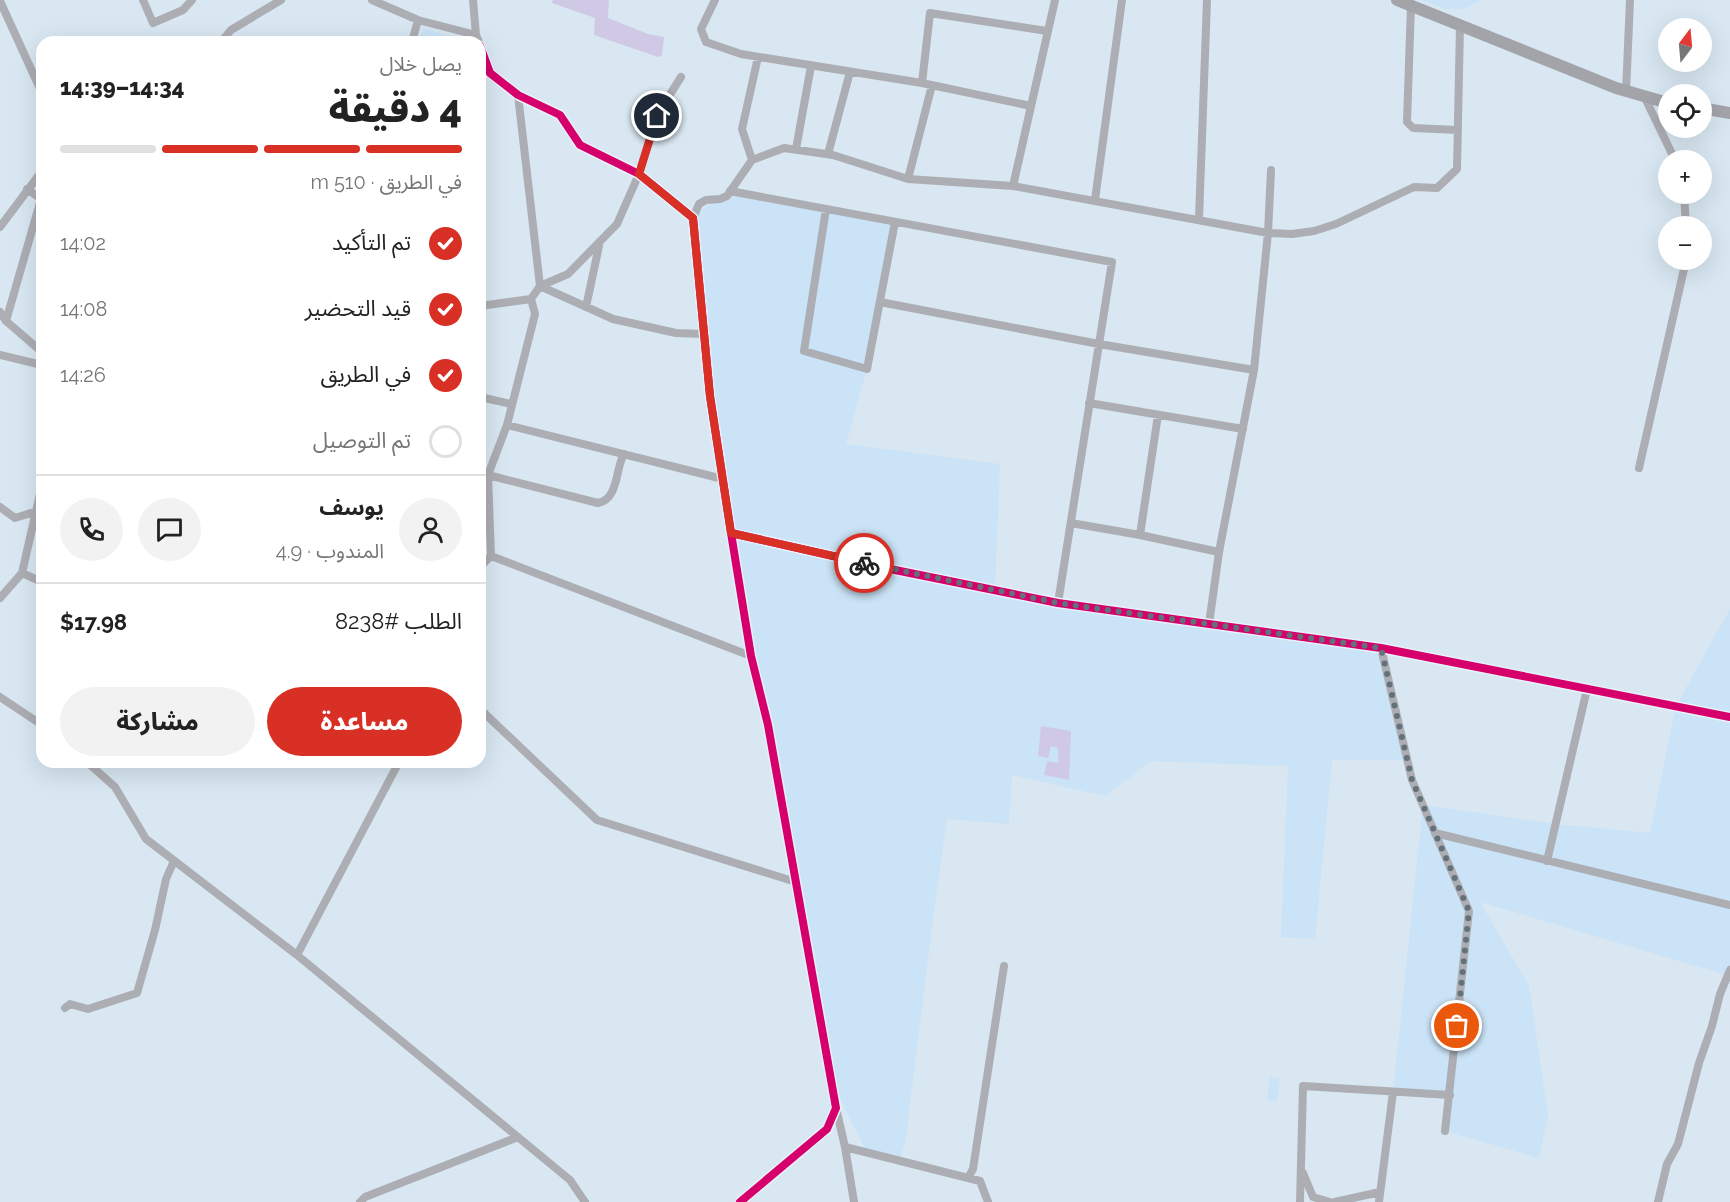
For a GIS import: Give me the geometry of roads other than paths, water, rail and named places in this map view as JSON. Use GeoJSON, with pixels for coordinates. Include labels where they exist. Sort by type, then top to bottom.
{"type":"FeatureCollection","features":[{"type":"Feature","properties":{"kind":"street"},"geometry":{"type":"LineString","coordinates":[[143,0],[153,23],[183,10],[192,0]]}},
{"type":"Feature","properties":{"kind":"street"},"geometry":{"type":"LineString","coordinates":[[226,36],[231,30],[281,0]]}},
{"type":"Feature","properties":{"kind":"street"},"geometry":{"type":"LineString","coordinates":[[372,0],[418,20],[464,36]]}},
{"type":"Feature","properties":{"kind":"street"},"geometry":{"type":"LineString","coordinates":[[473,0],[477,36]]}},
{"type":"Feature","properties":{"kind":"street"},"geometry":{"type":"LineString","coordinates":[[714,0],[702,24],[703,38],[710,45],[758,57],[922,83],[1031,106]]}},
{"type":"Feature","properties":{"kind":"street"},"geometry":{"type":"LineString","coordinates":[[1013,186],[1055,0]]}},
{"type":"Feature","properties":{"kind":"street"},"geometry":{"type":"LineString","coordinates":[[1095,200],[1122,0]]}},
{"type":"Feature","properties":{"kind":"street"},"geometry":{"type":"LineString","coordinates":[[1199,219],[1207,0]]}},
{"type":"Feature","properties":{"kind":"street"},"geometry":{"type":"LineString","coordinates":[[1397,0],[1626,92],[1658,101]]}},
{"type":"Feature","properties":{"kind":"street"},"geometry":{"type":"LineString","coordinates":[[1626,92],[1630,0]]}},
{"type":"Feature","properties":{"kind":"street"},"geometry":{"type":"LineString","coordinates":[[0,1],[36,80]]}},
{"type":"Feature","properties":{"kind":"street"},"geometry":{"type":"LineString","coordinates":[[1411,6],[1407,122],[1413,128],[1458,130]]}},
{"type":"Feature","properties":{"kind":"street"},"geometry":{"type":"LineString","coordinates":[[922,83],[930,13],[1047,31]]}},
{"type":"Feature","properties":{"kind":"street"},"geometry":{"type":"LineString","coordinates":[[414,36],[418,20]]}},
{"type":"Feature","properties":{"kind":"street"},"geometry":{"type":"LineString","coordinates":[[854,1202],[731,533],[703,334],[693,218],[699,204],[706,200],[728,196],[752,160],[784,148],[828,154],[908,179],[1013,186],[1268,233],[1292,234],[1314,231],[1336,224],[1414,187],[1437,188],[1457,169],[1460,25]]}},
{"type":"Feature","properties":{"kind":"street"},"geometry":{"type":"LineString","coordinates":[[752,160],[742,129],[758,57]]}},
{"type":"Feature","properties":{"kind":"street"},"geometry":{"type":"LineString","coordinates":[[486,62],[490,73],[518,95],[560,115],[580,145],[639,174],[693,218]]}},
{"type":"Feature","properties":{"kind":"street"},"geometry":{"type":"LineString","coordinates":[[796,149],[811,66]]}},
{"type":"Feature","properties":{"kind":"street"},"geometry":{"type":"LineString","coordinates":[[828,154],[850,72]]}},
{"type":"Feature","properties":{"kind":"street"},"geometry":{"type":"LineString","coordinates":[[486,470],[507,425],[534,314],[531,299],[540,286],[568,274],[599,245],[617,224],[639,174],[657,116],[681,76]]}},
{"type":"Feature","properties":{"kind":"street"},"geometry":{"type":"LineString","coordinates":[[908,179],[932,86]]}},
{"type":"Feature","properties":{"kind":"street"},"geometry":{"type":"LineString","coordinates":[[518,95],[540,286]]}},
{"type":"Feature","properties":{"kind":"street"},"geometry":{"type":"LineString","coordinates":[[1645,98],[1670,150]]}},
{"type":"Feature","properties":{"kind":"street"},"geometry":{"type":"LineString","coordinates":[[1712,110],[1730,113]]}},
{"type":"Feature","properties":{"kind":"street"},"geometry":{"type":"LineString","coordinates":[[1209,624],[1219,552],[1254,370],[1268,233],[1271,170]]}},
{"type":"Feature","properties":{"kind":"street"},"geometry":{"type":"LineString","coordinates":[[0,227],[36,178]]}},
{"type":"Feature","properties":{"kind":"street"},"geometry":{"type":"LineString","coordinates":[[27,189],[36,195]]}},
{"type":"Feature","properties":{"kind":"street"},"geometry":{"type":"LineString","coordinates":[[730,191],[1112,262],[1058,603]]}},
{"type":"Feature","properties":{"kind":"street"},"geometry":{"type":"LineString","coordinates":[[826,209],[804,351],[867,369],[895,222]]}},
{"type":"Feature","properties":{"kind":"street"},"geometry":{"type":"LineString","coordinates":[[6,321],[36,216]]}},
{"type":"Feature","properties":{"kind":"street"},"geometry":{"type":"LineString","coordinates":[[586,307],[599,245]]}},
{"type":"Feature","properties":{"kind":"street"},"geometry":{"type":"LineString","coordinates":[[1639,468],[1684,270]]}},
{"type":"Feature","properties":{"kind":"street"},"geometry":{"type":"LineString","coordinates":[[540,286],[613,319],[676,333],[703,334]]}},
{"type":"Feature","properties":{"kind":"street"},"geometry":{"type":"LineString","coordinates":[[486,305],[531,299]]}},
{"type":"Feature","properties":{"kind":"street"},"geometry":{"type":"LineString","coordinates":[[880,302],[1099,344],[1254,370]]}},
{"type":"Feature","properties":{"kind":"street"},"geometry":{"type":"LineString","coordinates":[[0,312],[6,321],[36,347]]}},
{"type":"Feature","properties":{"kind":"street"},"geometry":{"type":"LineString","coordinates":[[0,355],[36,364]]}},
{"type":"Feature","properties":{"kind":"street"},"geometry":{"type":"LineString","coordinates":[[486,398],[511,404]]}},
{"type":"Feature","properties":{"kind":"street"},"geometry":{"type":"LineString","coordinates":[[1089,403],[1243,429]]}},
{"type":"Feature","properties":{"kind":"street"},"geometry":{"type":"LineString","coordinates":[[1140,535],[1158,415]]}},
{"type":"Feature","properties":{"kind":"street"},"geometry":{"type":"LineString","coordinates":[[507,425],[723,479]]}},
{"type":"Feature","properties":{"kind":"street"},"geometry":{"type":"LineString","coordinates":[[486,474],[598,502],[606,501],[611,496],[619,464],[624,454]]}},
{"type":"Feature","properties":{"kind":"street"},"geometry":{"type":"LineString","coordinates":[[486,497],[491,556],[486,561]]}},
{"type":"Feature","properties":{"kind":"street"},"geometry":{"type":"LineString","coordinates":[[0,507],[15,518],[36,511]]}},
{"type":"Feature","properties":{"kind":"street"},"geometry":{"type":"LineString","coordinates":[[0,598],[22,573],[36,515]]}},
{"type":"Feature","properties":{"kind":"street"},"geometry":{"type":"LineString","coordinates":[[1071,523],[1219,552]]}},
{"type":"Feature","properties":{"kind":"street"},"geometry":{"type":"LineString","coordinates":[[731,533],[895,570],[1058,603],[1381,648],[1730,717]]}},
{"type":"Feature","properties":{"kind":"street"},"geometry":{"type":"LineString","coordinates":[[491,556],[752,656]]}},
{"type":"Feature","properties":{"kind":"street"},"geometry":{"type":"LineString","coordinates":[[22,573],[36,579]]}},
{"type":"Feature","properties":{"kind":"street"},"geometry":{"type":"LineString","coordinates":[[1381,648],[1412,780],[1469,911],[1445,1131]]}},
{"type":"Feature","properties":{"kind":"street"},"geometry":{"type":"LineString","coordinates":[[1547,861],[1587,689]]}},
{"type":"Feature","properties":{"kind":"street"},"geometry":{"type":"LineString","coordinates":[[0,697],[36,721]]}},
{"type":"Feature","properties":{"kind":"street"},"geometry":{"type":"LineString","coordinates":[[486,715],[597,820],[796,882]]}},
{"type":"Feature","properties":{"kind":"street"},"geometry":{"type":"LineString","coordinates":[[94,768],[115,787],[146,839],[297,955],[518,1137],[570,1180],[585,1202]]}},
{"type":"Feature","properties":{"kind":"street"},"geometry":{"type":"LineString","coordinates":[[297,955],[396,768]]}},
{"type":"Feature","properties":{"kind":"street"},"geometry":{"type":"LineString","coordinates":[[1435,833],[1730,905]]}},
{"type":"Feature","properties":{"kind":"street"},"geometry":{"type":"LineString","coordinates":[[65,1008],[70,1005],[88,1009],[137,993],[155,930],[166,879],[174,861]]}},
{"type":"Feature","properties":{"kind":"street"},"geometry":{"type":"LineString","coordinates":[[968,1178],[973,1169],[1004,966]]}},
{"type":"Feature","properties":{"kind":"street"},"geometry":{"type":"LineString","coordinates":[[1658,1202],[1667,1164],[1678,1144],[1699,1063],[1720,994],[1730,970]]}},
{"type":"Feature","properties":{"kind":"street"},"geometry":{"type":"LineString","coordinates":[[1300,1202],[1303,1086],[1450,1095]]}},
{"type":"Feature","properties":{"kind":"street"},"geometry":{"type":"LineString","coordinates":[[1379,1202],[1393,1092]]}},
{"type":"Feature","properties":{"kind":"street"},"geometry":{"type":"LineString","coordinates":[[740,1202],[827,1129],[836,1108]]}},
{"type":"Feature","properties":{"kind":"street"},"geometry":{"type":"LineString","coordinates":[[360,1202],[365,1197],[518,1137]]}},
{"type":"Feature","properties":{"kind":"street"},"geometry":{"type":"LineString","coordinates":[[845,1147],[980,1181],[988,1202]]}},
{"type":"Feature","properties":{"kind":"street"},"geometry":{"type":"LineString","coordinates":[[1301,1170],[1313,1197],[1330,1202]]}},
{"type":"Feature","properties":{"kind":"street"},"geometry":{"type":"LineString","coordinates":[[1335,1202],[1380,1192]]}}]}
